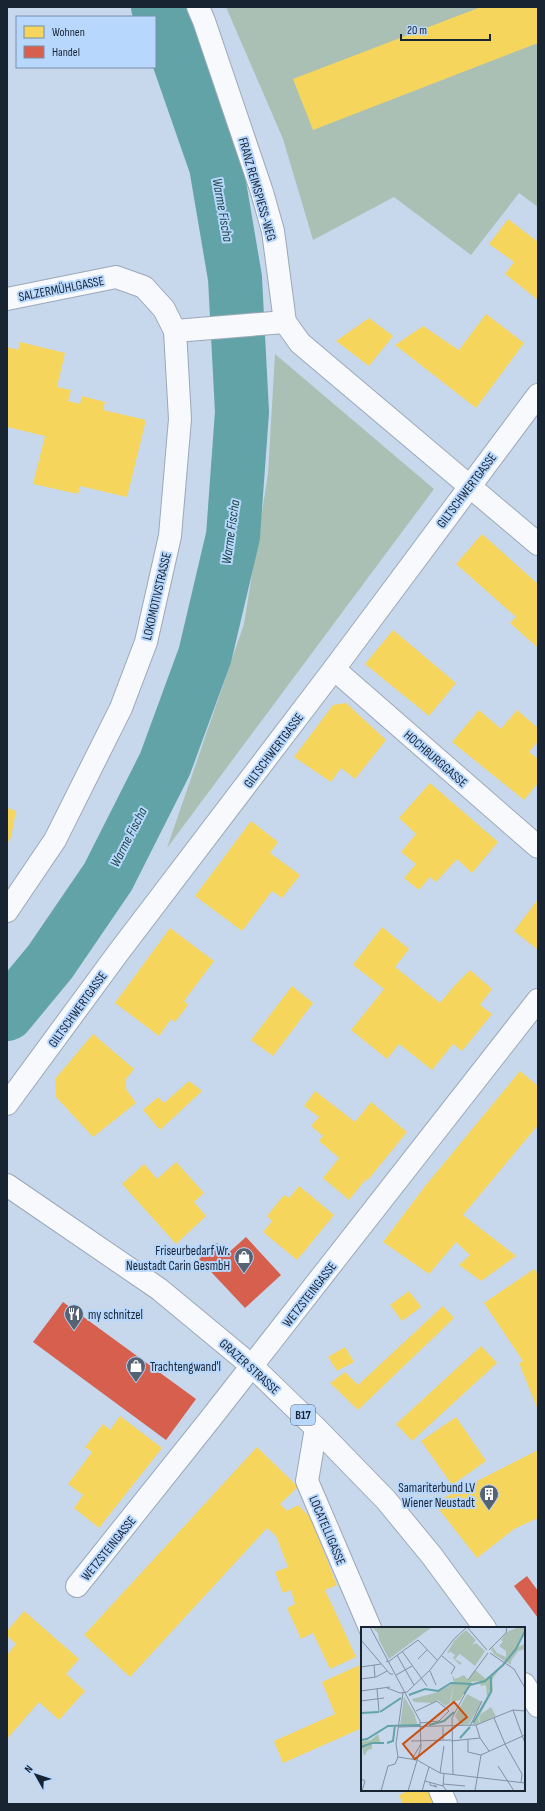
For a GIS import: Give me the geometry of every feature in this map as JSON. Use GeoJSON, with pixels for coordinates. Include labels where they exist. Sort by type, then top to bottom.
{"type":"FeatureCollection","features":[{"type":"Feature","properties":{"kind":"street","name":"FRANZ REIMSPIESS-WEG"},"geometry":{"type":"LineString","coordinates":[[198,7],[204,20],[262,192],[273,231],[285,322],[300,343],[538,544]]}},
{"type":"Feature","properties":{"kind":"street","name":"SALZERMÜHLGASSE"},"geometry":{"type":"LineString","coordinates":[[7,299],[116,277]]}},
{"type":"Feature","properties":{"kind":"street","name":"LOKOMOTIVSTRASSE"},"geometry":{"type":"LineString","coordinates":[[7,911],[55,840],[121,708],[146,642],[170,536],[180,419],[175,331],[164,309],[144,287],[116,277]]}},
{"type":"Feature","properties":{"kind":"street"},"geometry":{"type":"LineString","coordinates":[[175,331],[285,322]]}},
{"type":"Feature","properties":{"kind":"street","name":"GILTSCHWERTGASSE"},"geometry":{"type":"LineString","coordinates":[[7,1104],[118,953],[334,669],[538,395]]}},
{"type":"Feature","properties":{"kind":"street","name":"HOCHBURGGASSE"},"geometry":{"type":"LineString","coordinates":[[334,669],[538,847]]}},
{"type":"Feature","properties":{"kind":"street","name":"WETZSTEINGASSE"},"geometry":{"type":"LineString","coordinates":[[77,1586],[252,1366],[538,1000]]}},
{"type":"Feature","properties":{"kind":"street","name":"GRAZER STRASSE"},"geometry":{"type":"LineString","coordinates":[[7,1185],[159,1289],[252,1366],[316,1428],[386,1500],[428,1550],[484,1627]]}},
{"type":"Feature","properties":{"kind":"street","name":"LOCATELLIGASSE"},"geometry":{"type":"LineString","coordinates":[[316,1428],[307,1481],[370,1627]]}},
{"type":"Feature","properties":{"kind":"street"},"geometry":{"type":"LineString","coordinates":[[525,1686],[538,1706]]}},
{"type":"Feature","properties":{"kind":"street"},"geometry":{"type":"LineString","coordinates":[[440,1791],[446,1804]]}},
{"type":"Feature","properties":{"kind":"green space"},"geometry":{"type":"Polygon","coordinates":[[[226,7],[538,7],[538,207],[519,193],[471,255],[394,197],[313,240],[283,139],[226,7]]]}},
{"type":"Feature","properties":{"kind":"green space"},"geometry":{"type":"Polygon","coordinates":[[[275,354],[434,489],[167,848],[244,624],[268,474],[275,354]]]}},
{"type":"Feature","properties":{"kind":"building: Wohnen"},"geometry":{"type":"Polygon","coordinates":[[[481,7],[538,7],[538,43],[313,130],[293,79],[481,7]]]}},
{"type":"Feature","properties":{"kind":"building: Wohnen"},"geometry":{"type":"Polygon","coordinates":[[[508,219],[538,242],[538,300],[505,274],[514,262],[489,244],[508,219]]]}},
{"type":"Feature","properties":{"kind":"building: Wohnen"},"geometry":{"type":"Polygon","coordinates":[[[486,314],[524,343],[476,408],[395,345],[423,326],[463,353],[459,350],[486,314]]]}},
{"type":"Feature","properties":{"kind":"building: Wohnen"},"geometry":{"type":"Polygon","coordinates":[[[369,318],[393,336],[369,366],[336,341],[369,318]]]}},
{"type":"Feature","properties":{"kind":"building: Wohnen"},"geometry":{"type":"Polygon","coordinates":[[[20,342],[65,353],[57,387],[71,390],[68,401],[80,404],[82,396],[105,402],[103,410],[146,420],[127,497],[80,486],[78,494],[33,484],[45,436],[7,427],[7,347],[18,350],[20,342]]]}},
{"type":"Feature","properties":{"kind":"building: Wohnen"},"geometry":{"type":"Polygon","coordinates":[[[482,534],[538,584],[538,648],[510,623],[516,617],[456,564],[482,534]]]}},
{"type":"Feature","properties":{"kind":"building: Wohnen"},"geometry":{"type":"Polygon","coordinates":[[[393,630],[456,683],[429,716],[365,664],[393,630]]]}},
{"type":"Feature","properties":{"kind":"building: Wohnen"},"geometry":{"type":"Polygon","coordinates":[[[346,703],[386,740],[355,779],[341,768],[331,782],[294,757],[333,705],[346,703]]]}},
{"type":"Feature","properties":{"kind":"building: Wohnen"},"geometry":{"type":"Polygon","coordinates":[[[479,710],[501,729],[517,710],[538,728],[538,741],[529,752],[538,759],[538,783],[524,800],[452,742],[479,710]]]}},
{"type":"Feature","properties":{"kind":"building: Wohnen"},"geometry":{"type":"Polygon","coordinates":[[[430,783],[498,842],[472,873],[457,859],[436,882],[430,877],[419,890],[404,878],[416,864],[401,852],[416,834],[399,818],[430,783]]]}},
{"type":"Feature","properties":{"kind":"building: Wohnen"},"geometry":{"type":"Polygon","coordinates":[[[7,808],[16,811],[11,837],[7,844],[7,808]]]}},
{"type":"Feature","properties":{"kind":"building: Wohnen"},"geometry":{"type":"Polygon","coordinates":[[[251,821],[278,842],[270,853],[300,875],[282,898],[272,891],[242,931],[195,896],[251,821]]]}},
{"type":"Feature","properties":{"kind":"building: Wohnen"},"geometry":{"type":"Polygon","coordinates":[[[538,899],[538,950],[514,931],[538,899]]]}},
{"type":"Feature","properties":{"kind":"building: Wohnen"},"geometry":{"type":"Polygon","coordinates":[[[382,927],[409,949],[395,967],[440,1003],[470,970],[492,989],[480,1005],[492,1014],[462,1051],[453,1044],[432,1070],[399,1044],[387,1059],[351,1030],[384,989],[353,965],[382,927]]]}},
{"type":"Feature","properties":{"kind":"building: Wohnen"},"geometry":{"type":"Polygon","coordinates":[[[170,928],[214,961],[184,1001],[188,1005],[175,1022],[171,1019],[159,1036],[115,1003],[170,928]]]}},
{"type":"Feature","properties":{"kind":"building: Wohnen"},"geometry":{"type":"Polygon","coordinates":[[[292,986],[313,1003],[273,1056],[251,1040],[292,986]]]}},
{"type":"Feature","properties":{"kind":"building: Wohnen"},"geometry":{"type":"Polygon","coordinates":[[[93,1034],[134,1069],[126,1079],[126,1089],[136,1103],[93,1137],[56,1097],[55,1079],[93,1034]]]}},
{"type":"Feature","properties":{"kind":"building: Wohnen"},"geometry":{"type":"Polygon","coordinates":[[[520,1071],[538,1086],[538,1125],[463,1215],[516,1256],[481,1281],[459,1265],[470,1255],[456,1242],[429,1274],[383,1242],[426,1185],[520,1071]]]}},
{"type":"Feature","properties":{"kind":"building: Wohnen"},"geometry":{"type":"Polygon","coordinates":[[[189,1081],[202,1091],[160,1130],[143,1110],[158,1097],[164,1103],[189,1081]]]}},
{"type":"Feature","properties":{"kind":"building: Wohnen"},"geometry":{"type":"Polygon","coordinates":[[[315,1091],[355,1122],[371,1102],[407,1132],[367,1181],[366,1179],[349,1200],[323,1178],[339,1158],[319,1141],[323,1136],[311,1126],[319,1117],[304,1106],[315,1091]]]}},
{"type":"Feature","properties":{"kind":"building: Wohnen"},"geometry":{"type":"Polygon","coordinates":[[[176,1162],[204,1193],[194,1202],[206,1216],[176,1244],[122,1184],[144,1164],[157,1179],[176,1162]]]}},
{"type":"Feature","properties":{"kind":"building: Wohnen"},"geometry":{"type":"Polygon","coordinates":[[[299,1186],[334,1215],[297,1260],[263,1232],[272,1221],[267,1216],[284,1195],[289,1198],[299,1186]]]}},
{"type":"Feature","properties":{"kind":"building: Wohnen"},"geometry":{"type":"Polygon","coordinates":[[[534,1269],[538,1275],[538,1410],[519,1363],[523,1361],[484,1303],[534,1269]]]}},
{"type":"Feature","properties":{"kind":"building: Wohnen"},"geometry":{"type":"Polygon","coordinates":[[[409,1291],[421,1307],[402,1321],[390,1305],[409,1291]]]}},
{"type":"Feature","properties":{"kind":"building: Wohnen"},"geometry":{"type":"Polygon","coordinates":[[[443,1306],[454,1318],[358,1410],[330,1383],[345,1372],[358,1385],[443,1306]]]}},
{"type":"Feature","properties":{"kind":"building: Wohnen"},"geometry":{"type":"Polygon","coordinates":[[[481,1346],[497,1363],[412,1441],[396,1424],[481,1346]]]}},
{"type":"Feature","properties":{"kind":"building: Wohnen"},"geometry":{"type":"Polygon","coordinates":[[[345,1347],[354,1362],[337,1371],[328,1357],[345,1347]]]}},
{"type":"Feature","properties":{"kind":"building: Wohnen"},"geometry":{"type":"Polygon","coordinates":[[[120,1416],[162,1448],[99,1528],[74,1508],[83,1495],[68,1484],[92,1452],[85,1447],[103,1424],[110,1430],[120,1416]]]}},
{"type":"Feature","properties":{"kind":"building: Wohnen"},"geometry":{"type":"Polygon","coordinates":[[[456,1417],[486,1461],[452,1485],[421,1441],[456,1417]]]}},
{"type":"Feature","properties":{"kind":"building: Wohnen"},"geometry":{"type":"Polygon","coordinates":[[[257,1447],[298,1487],[280,1504],[287,1511],[298,1505],[310,1517],[337,1585],[325,1590],[356,1657],[330,1669],[313,1633],[301,1639],[287,1608],[295,1604],[291,1590],[283,1593],[275,1572],[288,1567],[276,1536],[267,1528],[130,1677],[84,1635],[257,1447]]]}},
{"type":"Feature","properties":{"kind":"building: Wohnen","name":"Samariterbund LV Wiener Neustadt"},"geometry":{"type":"Polygon","coordinates":[[[538,1450],[538,1518],[514,1529],[477,1558],[434,1503],[538,1450]]]}},
{"type":"Feature","properties":{"kind":"building: Wohnen"},"geometry":{"type":"Polygon","coordinates":[[[24,1611],[79,1659],[66,1674],[85,1691],[59,1720],[39,1702],[7,1739],[7,1655],[16,1644],[7,1636],[7,1631],[24,1611]]]}},
{"type":"Feature","properties":{"kind":"building: Wohnen"},"geometry":{"type":"Polygon","coordinates":[[[361,1664],[361,1728],[283,1763],[274,1741],[335,1714],[322,1682],[361,1664]]]}},
{"type":"Feature","properties":{"kind":"building: Wohnen"},"geometry":{"type":"Polygon","coordinates":[[[409,1791],[428,1791],[434,1804],[403,1804],[399,1795],[409,1791]]]}},
{"type":"Feature","properties":{"kind":"building: Handel"},"geometry":{"type":"Polygon","coordinates":[[[246,1237],[281,1275],[245,1308],[199,1259],[217,1243],[227,1254],[246,1237]]]}},
{"type":"Feature","properties":{"kind":"building: Handel"},"geometry":{"type":"Polygon","coordinates":[[[63,1302],[196,1399],[166,1440],[33,1342],[63,1302]]]}},
{"type":"Feature","properties":{"kind":"building: Handel"},"geometry":{"type":"Polygon","coordinates":[[[527,1576],[538,1591],[538,1618],[514,1586],[527,1576]]]}},
{"type":"Feature","properties":{"kind":"waterway","name":"Warme Fischa"},"geometry":{"type":"LineString","coordinates":[[7,1014],[50,962],[108,877],[165,764],[205,655],[233,536],[242,412],[235,278],[216,166],[169,31],[158,7]]}},
{"type":"Feature","properties":{"kind":"place","name":"Friseurbedarf Wr. Neustadt Carin GesmbH"},"geometry":{"type":"Point","coordinates":[244,1274]}},
{"type":"Feature","properties":{"kind":"place","name":"my schnitzel"},"geometry":{"type":"Point","coordinates":[74,1331]}},
{"type":"Feature","properties":{"kind":"place","name":"Trachtengwand'l"},"geometry":{"type":"Point","coordinates":[136,1383]}},
{"type":"Feature","properties":{"kind":"place","name":"Samariterbund LV Wiener Neustadt"},"geometry":{"type":"Point","coordinates":[489,1511]}}]}
